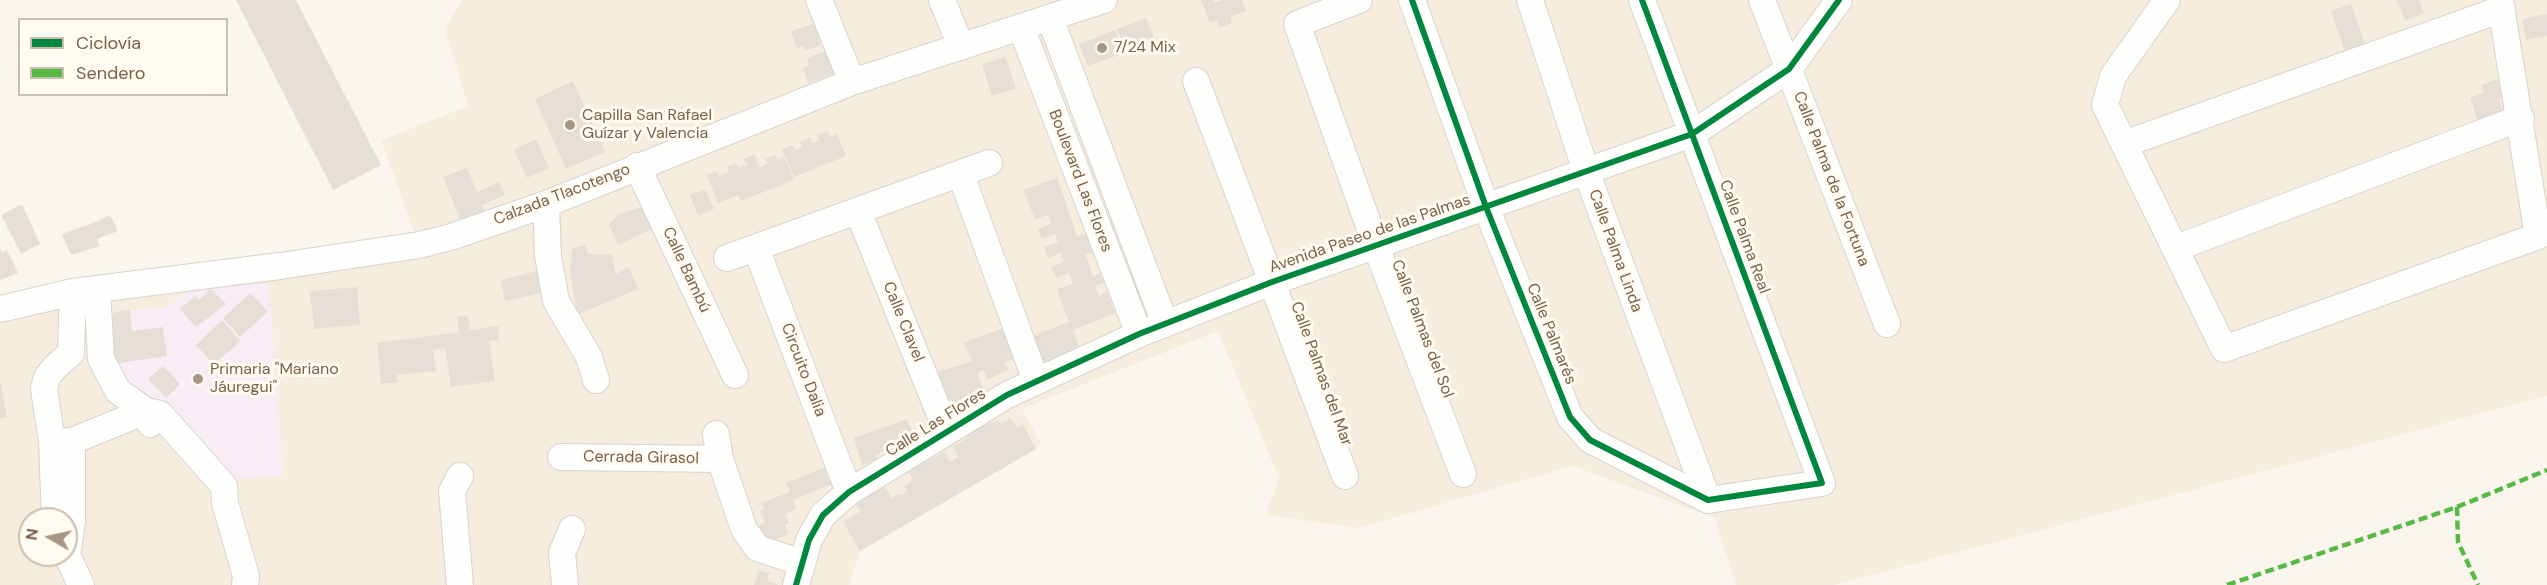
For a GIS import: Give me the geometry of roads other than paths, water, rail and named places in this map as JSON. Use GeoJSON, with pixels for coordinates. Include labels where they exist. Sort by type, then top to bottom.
{"type":"FeatureCollection","features":[{"type":"Feature","properties":{"kind":"street"},"geometry":{"type":"LineString","coordinates":[[819,0],[852,82]]}},
{"type":"Feature","properties":{"kind":"street"},"geometry":{"type":"LineString","coordinates":[[942,0],[961,47]]}},
{"type":"Feature","properties":{"kind":"street","name":"Calzada Tlacotengo"},"geometry":{"type":"LineString","coordinates":[[0,309],[85,291],[419,245],[452,237],[546,204],[852,82],[1104,0]]}},
{"type":"Feature","properties":{"kind":"street","name":"Calle Palmas del Sol"},"geometry":{"type":"LineString","coordinates":[[1359,0],[1297,24],[1376,246],[1462,474]]}},
{"type":"Feature","properties":{"kind":"street","name":"Calle Palmarés"},"geometry":{"type":"LineString","coordinates":[[1412,0],[1486,207],[1570,417],[1590,440],[1708,500]]}},
{"type":"Feature","properties":{"kind":"street","name":"Calle Palma Linda"},"geometry":{"type":"LineString","coordinates":[[1530,0],[1586,171],[1708,500]]}},
{"type":"Feature","properties":{"kind":"street","name":"Calle Palma Real"},"geometry":{"type":"LineString","coordinates":[[1642,0],[1822,483],[1708,500]]}},
{"type":"Feature","properties":{"kind":"street","name":"Calle Palma de la Fortuna"},"geometry":{"type":"LineString","coordinates":[[1762,0],[1887,324]]}},
{"type":"Feature","properties":{"kind":"street","name":"Avenida Paseo de las Palmas"},"geometry":{"type":"LineString","coordinates":[[1139,334],[1272,282],[1692,134],[1789,69],[1839,0]]}},
{"type":"Feature","properties":{"kind":"street"},"geometry":{"type":"LineString","coordinates":[[2124,144],[2501,4],[2538,236],[2224,350],[2105,105],[2113,76],[2167,0]]}},
{"type":"Feature","properties":{"kind":"street","name":"Boulevard Las Flores"},"geometry":{"type":"LineString","coordinates":[[1050,18],[1165,324]]}},
{"type":"Feature","properties":{"kind":"street","name":"Boulevard Las Flores"},"geometry":{"type":"LineString","coordinates":[[1021,27],[1139,334]]}},
{"type":"Feature","properties":{"kind":"street","name":"Calle Palmas del Mar"},"geometry":{"type":"LineString","coordinates":[[1196,81],[1345,476]]}},
{"type":"Feature","properties":{"kind":"street"},"geometry":{"type":"LineString","coordinates":[[2176,248],[2521,118]]}},
{"type":"Feature","properties":{"kind":"street"},"geometry":{"type":"LineString","coordinates":[[727,258],[988,163]]}},
{"type":"Feature","properties":{"kind":"street","name":"Calle Bambú"},"geometry":{"type":"LineString","coordinates":[[637,166],[735,375]]}},
{"type":"Feature","properties":{"kind":"street"},"geometry":{"type":"LineString","coordinates":[[961,174],[1036,381]]}},
{"type":"Feature","properties":{"kind":"street"},"geometry":{"type":"LineString","coordinates":[[546,204],[548,256],[556,301],[588,357],[596,380]]}},
{"type":"Feature","properties":{"kind":"street","name":"Calle Clavel"},"geometry":{"type":"LineString","coordinates":[[858,211],[947,432]]}},
{"type":"Feature","properties":{"kind":"street","name":"Circuito Dalia"},"geometry":{"type":"LineString","coordinates":[[756,248],[849,492]]}},
{"type":"Feature","properties":{"kind":"street"},"geometry":{"type":"LineString","coordinates":[[70,507],[62,442],[44,389],[47,377],[71,353],[85,291]]}},
{"type":"Feature","properties":{"kind":"street"},"geometry":{"type":"LineString","coordinates":[[85,291],[101,358],[118,392],[146,411],[160,414],[224,486],[225,503],[246,576],[246,585]]}},
{"type":"Feature","properties":{"kind":"street","name":"Calle Las Flores"},"geometry":{"type":"LineString","coordinates":[[799,574],[809,540],[824,514],[849,492],[1007,395],[1139,334]]}},
{"type":"Feature","properties":{"kind":"street"},"geometry":{"type":"LineString","coordinates":[[71,353],[101,358]]}},
{"type":"Feature","properties":{"kind":"street"},"geometry":{"type":"LineString","coordinates":[[62,442],[146,411]]}},
{"type":"Feature","properties":{"kind":"street","name":"Cerrada Girasol"},"geometry":{"type":"LineString","coordinates":[[716,434],[720,459],[744,529],[757,548],[799,574]]}},
{"type":"Feature","properties":{"kind":"street"},"geometry":{"type":"LineString","coordinates":[[56,507],[62,442]]}},
{"type":"Feature","properties":{"kind":"street","name":"Cerrada Girasol"},"geometry":{"type":"LineString","coordinates":[[561,457],[720,459]]}},
{"type":"Feature","properties":{"kind":"street"},"geometry":{"type":"LineString","coordinates":[[460,476],[452,491],[460,585]]}},
{"type":"Feature","properties":{"kind":"street"},"geometry":{"type":"LineString","coordinates":[[565,585],[562,553],[572,529]]}},
{"type":"Feature","properties":{"kind":"street"},"geometry":{"type":"LineString","coordinates":[[73,567],[81,585]]}},
{"type":"Feature","properties":{"kind":"place","name":"7/24 Mix"},"geometry":{"type":"Point","coordinates":[1102,48]}},
{"type":"Feature","properties":{"kind":"place","name":"Capilla San Rafael Guízar y Valencia"},"geometry":{"type":"Point","coordinates":[570,125]}},
{"type":"Feature","properties":{"kind":"place","name":"Primaria \"Mariano Jáuregui\""},"geometry":{"type":"Point","coordinates":[198,379]}}]}
